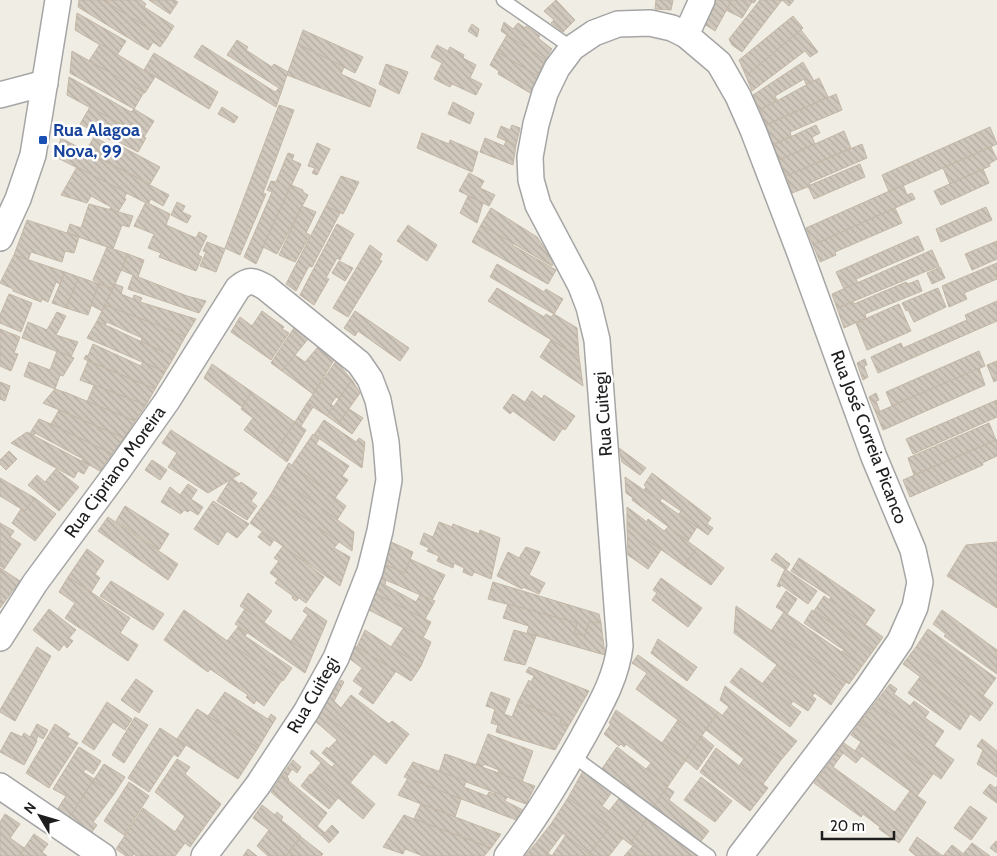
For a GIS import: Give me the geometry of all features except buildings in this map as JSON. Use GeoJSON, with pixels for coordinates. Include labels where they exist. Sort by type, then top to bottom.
{"type":"FeatureCollection","features":[{"type":"Feature","properties":{"kind":"street"},"geometry":{"type":"LineString","coordinates":[[0,238],[18,199],[33,155],[58,0]]}},
{"type":"Feature","properties":{"kind":"street"},"geometry":{"type":"LineString","coordinates":[[686,35],[702,0]]}},
{"type":"Feature","properties":{"kind":"street","name":"Rua Cuitegi"},"geometry":{"type":"LineString","coordinates":[[507,856],[527,829],[573,756],[604,699],[618,661],[620,646],[597,340],[589,307],[581,286],[538,205],[531,180],[530,157],[536,124],[545,94],[557,68],[572,48],[594,33],[618,24],[650,22]]}},
{"type":"Feature","properties":{"kind":"street","name":"Rua José Correia Picanco"},"geometry":{"type":"LineString","coordinates":[[650,22],[672,28],[686,35],[718,63],[738,96],[754,130],[874,457],[913,550],[920,582],[915,607],[900,641],[867,689],[740,856]]}},
{"type":"Feature","properties":{"kind":"street"},"geometry":{"type":"LineString","coordinates":[[0,95],[45,83]]}},
{"type":"Feature","properties":{"kind":"street","name":"Rua Cuitegi"},"geometry":{"type":"LineString","coordinates":[[204,856],[258,785],[306,712],[336,658],[370,571],[380,531],[389,480],[386,442],[378,400],[370,379],[359,364],[254,281],[245,282],[238,288],[227,304]]}},
{"type":"Feature","properties":{"kind":"street","name":"Rua Cipriano Moreira"},"geometry":{"type":"LineString","coordinates":[[0,638],[35,584],[167,401],[227,304]]}},
{"type":"Feature","properties":{"kind":"street"},"geometry":{"type":"LineString","coordinates":[[0,786],[103,856]]}},
{"type":"Feature","properties":{"kind":"lane"},"geometry":{"type":"LineString","coordinates":[[504,0],[572,48]]}},
{"type":"Feature","properties":{"kind":"lane"},"geometry":{"type":"LineString","coordinates":[[573,756],[709,856]]}},
{"type":"Feature","properties":{"kind":"place","name":"Rua Alagoa Nova, 99"},"geometry":{"type":"Point","coordinates":[43,140]}}]}
